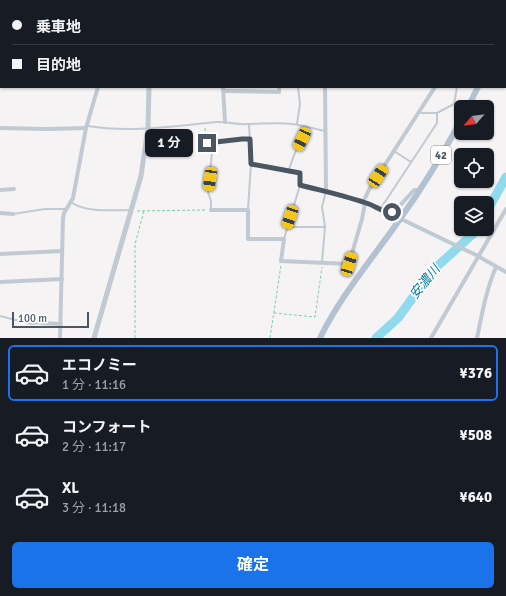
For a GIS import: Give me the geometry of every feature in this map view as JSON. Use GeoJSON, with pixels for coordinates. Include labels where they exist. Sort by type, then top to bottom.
{"type":"FeatureCollection","features":[{"type":"Feature","properties":{"kind":"main road"},"geometry":{"type":"LineString","coordinates":[[472,100],[478,88]]}},
{"type":"Feature","properties":{"kind":"main road","name":"42"},"geometry":{"type":"LineString","coordinates":[[320,338],[343,299],[403,219],[454,132]]}},
{"type":"Feature","properties":{"kind":"street"},"geometry":{"type":"LineString","coordinates":[[60,338],[63,218],[66,210],[72,202],[86,127],[98,88]]}},
{"type":"Feature","properties":{"kind":"street"},"geometry":{"type":"LineString","coordinates":[[94,338],[141,176],[148,128],[149,88]]}},
{"type":"Feature","properties":{"kind":"street"},"geometry":{"type":"LineString","coordinates":[[225,122],[224,89],[279,92],[279,88]]}},
{"type":"Feature","properties":{"kind":"street"},"geometry":{"type":"LineString","coordinates":[[325,88],[326,191]]}},
{"type":"Feature","properties":{"kind":"street"},"geometry":{"type":"LineString","coordinates":[[211,210],[248,210],[248,238],[284,239],[281,260],[349,264],[362,219],[364,203],[370,188],[434,88]]}},
{"type":"Feature","properties":{"kind":"street"},"geometry":{"type":"LineString","coordinates":[[0,128],[48,129],[86,127]]}},
{"type":"Feature","properties":{"kind":"street"},"geometry":{"type":"LineString","coordinates":[[300,185],[326,191],[364,203],[386,212],[396,210],[414,190],[421,190]]}},
{"type":"Feature","properties":{"kind":"street"},"geometry":{"type":"LineString","coordinates":[[0,190],[14,189]]}},
{"type":"Feature","properties":{"kind":"street"},"geometry":{"type":"LineString","coordinates":[[431,338],[506,209]]}},
{"type":"Feature","properties":{"kind":"street"},"geometry":{"type":"LineString","coordinates":[[0,213],[13,214]]}},
{"type":"Feature","properties":{"kind":"street"},"geometry":{"type":"LineString","coordinates":[[403,219],[478,256],[506,272]]}},
{"type":"Feature","properties":{"kind":"street"},"geometry":{"type":"LineString","coordinates":[[0,254],[62,251]]}},
{"type":"Feature","properties":{"kind":"street"},"geometry":{"type":"LineString","coordinates":[[477,338],[486,293],[496,267]]}},
{"type":"Feature","properties":{"kind":"street"},"geometry":{"type":"LineString","coordinates":[[0,282],[62,279]]}},
{"type":"Feature","properties":{"kind":"street"},"geometry":{"type":"LineString","coordinates":[[41,323],[61,324]]}},
{"type":"Feature","properties":{"kind":"lane"},"geometry":{"type":"LineString","coordinates":[[297,124],[300,104],[298,88]]}},
{"type":"Feature","properties":{"kind":"lane"},"geometry":{"type":"LineString","coordinates":[[419,112],[437,113],[454,104],[457,88]]}},
{"type":"Feature","properties":{"kind":"lane"},"geometry":{"type":"LineString","coordinates":[[381,209],[436,123],[437,113]]}},
{"type":"Feature","properties":{"kind":"lane"},"geometry":{"type":"LineString","coordinates":[[86,127],[148,128],[225,122],[249,124],[297,124],[325,131]]}},
{"type":"Feature","properties":{"kind":"lane"},"geometry":{"type":"LineString","coordinates":[[248,210],[251,164],[249,124]]}},
{"type":"Feature","properties":{"kind":"lane"},"geometry":{"type":"LineString","coordinates":[[289,171],[292,159],[302,139],[304,126]]}},
{"type":"Feature","properties":{"kind":"lane"},"geometry":{"type":"LineString","coordinates":[[207,143],[250,139]]}},
{"type":"Feature","properties":{"kind":"lane"},"geometry":{"type":"LineString","coordinates":[[211,210],[211,201],[208,192],[213,142]]}},
{"type":"Feature","properties":{"kind":"lane"},"geometry":{"type":"LineString","coordinates":[[394,151],[411,162]]}},
{"type":"Feature","properties":{"kind":"lane"},"geometry":{"type":"LineString","coordinates":[[251,164],[300,173],[300,185],[284,239]]}},
{"type":"Feature","properties":{"kind":"lane"},"geometry":{"type":"LineString","coordinates":[[322,262],[325,227],[322,207],[326,191]]}},
{"type":"Feature","properties":{"kind":"lane"},"geometry":{"type":"LineString","coordinates":[[72,202],[76,206],[86,209],[132,210]]}},
{"type":"Feature","properties":{"kind":"lane"},"geometry":{"type":"LineString","coordinates":[[13,214],[45,209],[64,208],[66,210]]}},
{"type":"Feature","properties":{"kind":"lane"},"geometry":{"type":"LineString","coordinates":[[287,227],[325,227]]}},
{"type":"Feature","properties":{"kind":"lane"},"geometry":{"type":"LineString","coordinates":[[0,316],[31,324],[41,323]]}},
{"type":"Feature","properties":{"kind":"path"},"geometry":{"type":"LineString","coordinates":[[204,124],[207,143]]}},
{"type":"Feature","properties":{"kind":"path"},"geometry":{"type":"LineString","coordinates":[[132,210],[211,210]]}},
{"type":"Feature","properties":{"kind":"path"},"geometry":{"type":"LineString","coordinates":[[135,338],[135,244],[144,211]]}},
{"type":"Feature","properties":{"kind":"path"},"geometry":{"type":"LineString","coordinates":[[270,338],[281,260]]}},
{"type":"Feature","properties":{"kind":"path"},"geometry":{"type":"LineString","coordinates":[[274,313],[315,317],[322,262]]}},
{"type":"Feature","properties":{"kind":"waterway","name":"安濃川"},"geometry":{"type":"LineString","coordinates":[[494,198],[506,177]]}},
{"type":"Feature","properties":{"kind":"waterway","name":"安濃川"},"geometry":{"type":"LineString","coordinates":[[376,338],[398,318],[432,271],[471,236]]}},
{"type":"Feature","properties":{"kind":"route"},"geometry":{"type":"LineString","coordinates":[[207,143],[250,139],[251,164],[300,173],[300,185],[365,203],[386,212],[392,212]]}}]}
